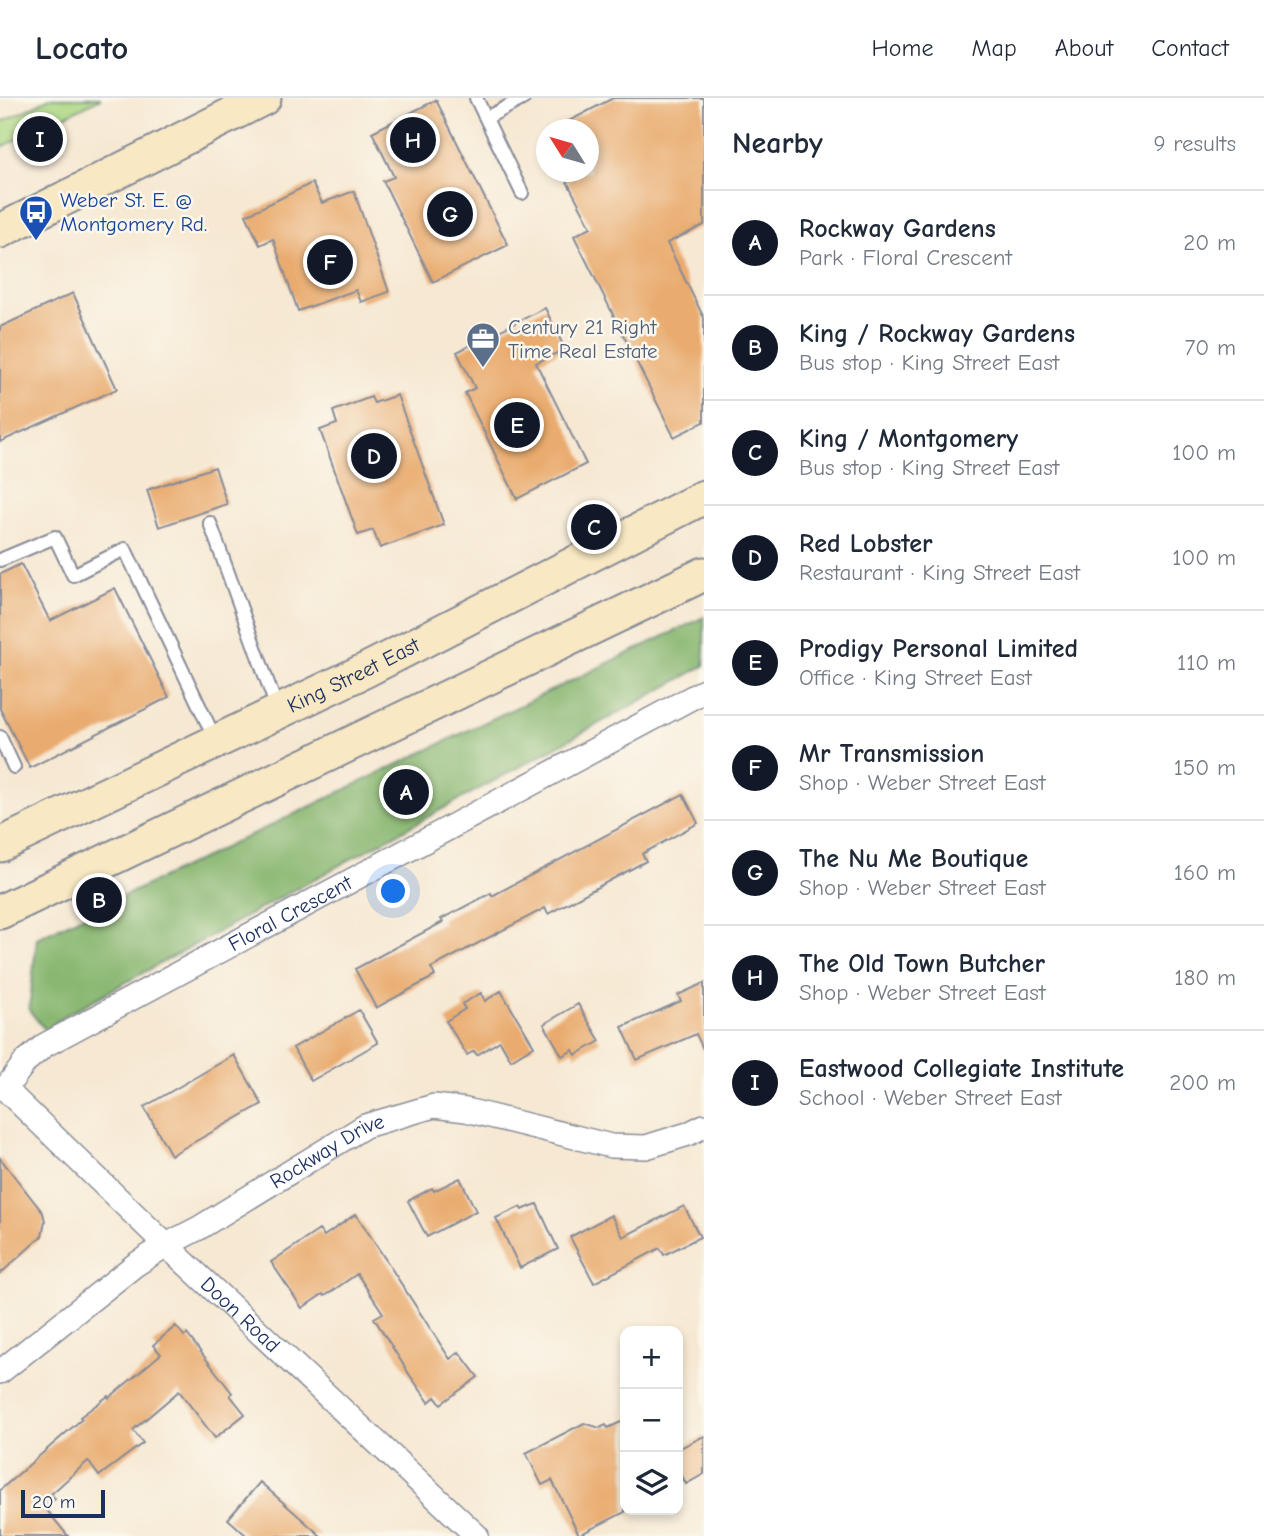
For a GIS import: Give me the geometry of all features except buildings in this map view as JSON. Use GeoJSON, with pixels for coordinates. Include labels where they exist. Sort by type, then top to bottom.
{"type":"FeatureCollection","features":[{"type":"Feature","properties":{"kind":"main road"},"geometry":{"type":"LineString","coordinates":[[0,231],[264,98]]}},
{"type":"Feature","properties":{"kind":"main road","name":"King Street East"},"geometry":{"type":"LineString","coordinates":[[0,845],[278,712],[704,497]]}},
{"type":"Feature","properties":{"kind":"main road"},"geometry":{"type":"LineString","coordinates":[[0,912],[704,574]]}},
{"type":"Feature","properties":{"kind":"street","name":"Floral Crescent"},"geometry":{"type":"LineString","coordinates":[[3,1089],[26,1061],[45,1045],[704,691]]}},
{"type":"Feature","properties":{"kind":"street","name":"Doon Road"},"geometry":{"type":"LineString","coordinates":[[3,1089],[477,1536]]}},
{"type":"Feature","properties":{"kind":"street","name":"Rockway Drive"},"geometry":{"type":"LineString","coordinates":[[0,1372],[135,1265],[365,1126],[434,1106],[466,1110],[611,1146],[646,1147],[704,1126]]}},
{"type":"Feature","properties":{"kind":"lane"},"geometry":{"type":"LineString","coordinates":[[476,98],[522,193]]}},
{"type":"Feature","properties":{"kind":"lane"},"geometry":{"type":"LineString","coordinates":[[486,118],[524,98]]}},
{"type":"Feature","properties":{"kind":"lane"},"geometry":{"type":"LineString","coordinates":[[210,523],[278,712]]}},
{"type":"Feature","properties":{"kind":"lane"},"geometry":{"type":"LineString","coordinates":[[0,560],[55,537],[73,575],[125,549],[216,742]]}},
{"type":"Feature","properties":{"kind":"lane"},"geometry":{"type":"LineString","coordinates":[[0,737],[14,766]]}},
{"type":"Feature","properties":{"kind":"green space"},"geometry":{"type":"Polygon","coordinates":[[[50,98],[101,98],[0,148],[0,123],[50,98]]]}},
{"type":"Feature","properties":{"kind":"green space"},"geometry":{"type":"Polygon","coordinates":[[[704,617],[704,666],[64,1016],[46,1031],[29,1010],[37,938],[704,617]]]}},
{"type":"Feature","properties":{"kind":"place","name":"Eastwood Collegiate Institute"},"geometry":{"type":"Point","coordinates":[40,139]}},
{"type":"Feature","properties":{"kind":"place","name":"The Old Town Butcher"},"geometry":{"type":"Point","coordinates":[413,140]}},
{"type":"Feature","properties":{"kind":"place","name":"The Nu Me Boutique"},"geometry":{"type":"Point","coordinates":[450,214]}},
{"type":"Feature","properties":{"kind":"place","name":"Weber St. E. @ Montgomery Rd."},"geometry":{"type":"Point","coordinates":[36,242]}},
{"type":"Feature","properties":{"kind":"place","name":"Mr Transmission"},"geometry":{"type":"Point","coordinates":[330,262]}},
{"type":"Feature","properties":{"kind":"place","name":"Century 21 Right Time Real Estate"},"geometry":{"type":"Point","coordinates":[483,369]}},
{"type":"Feature","properties":{"kind":"place","name":"Prodigy Personal Limited"},"geometry":{"type":"Point","coordinates":[517,425]}},
{"type":"Feature","properties":{"kind":"place","name":"Red Lobster"},"geometry":{"type":"Point","coordinates":[374,456]}},
{"type":"Feature","properties":{"kind":"place","name":"King / Montgomery"},"geometry":{"type":"Point","coordinates":[594,527]}},
{"type":"Feature","properties":{"kind":"place","name":"Rockway Gardens"},"geometry":{"type":"Point","coordinates":[406,792]}},
{"type":"Feature","properties":{"kind":"place","name":"King / Rockway Gardens"},"geometry":{"type":"Point","coordinates":[99,900]}}]}
